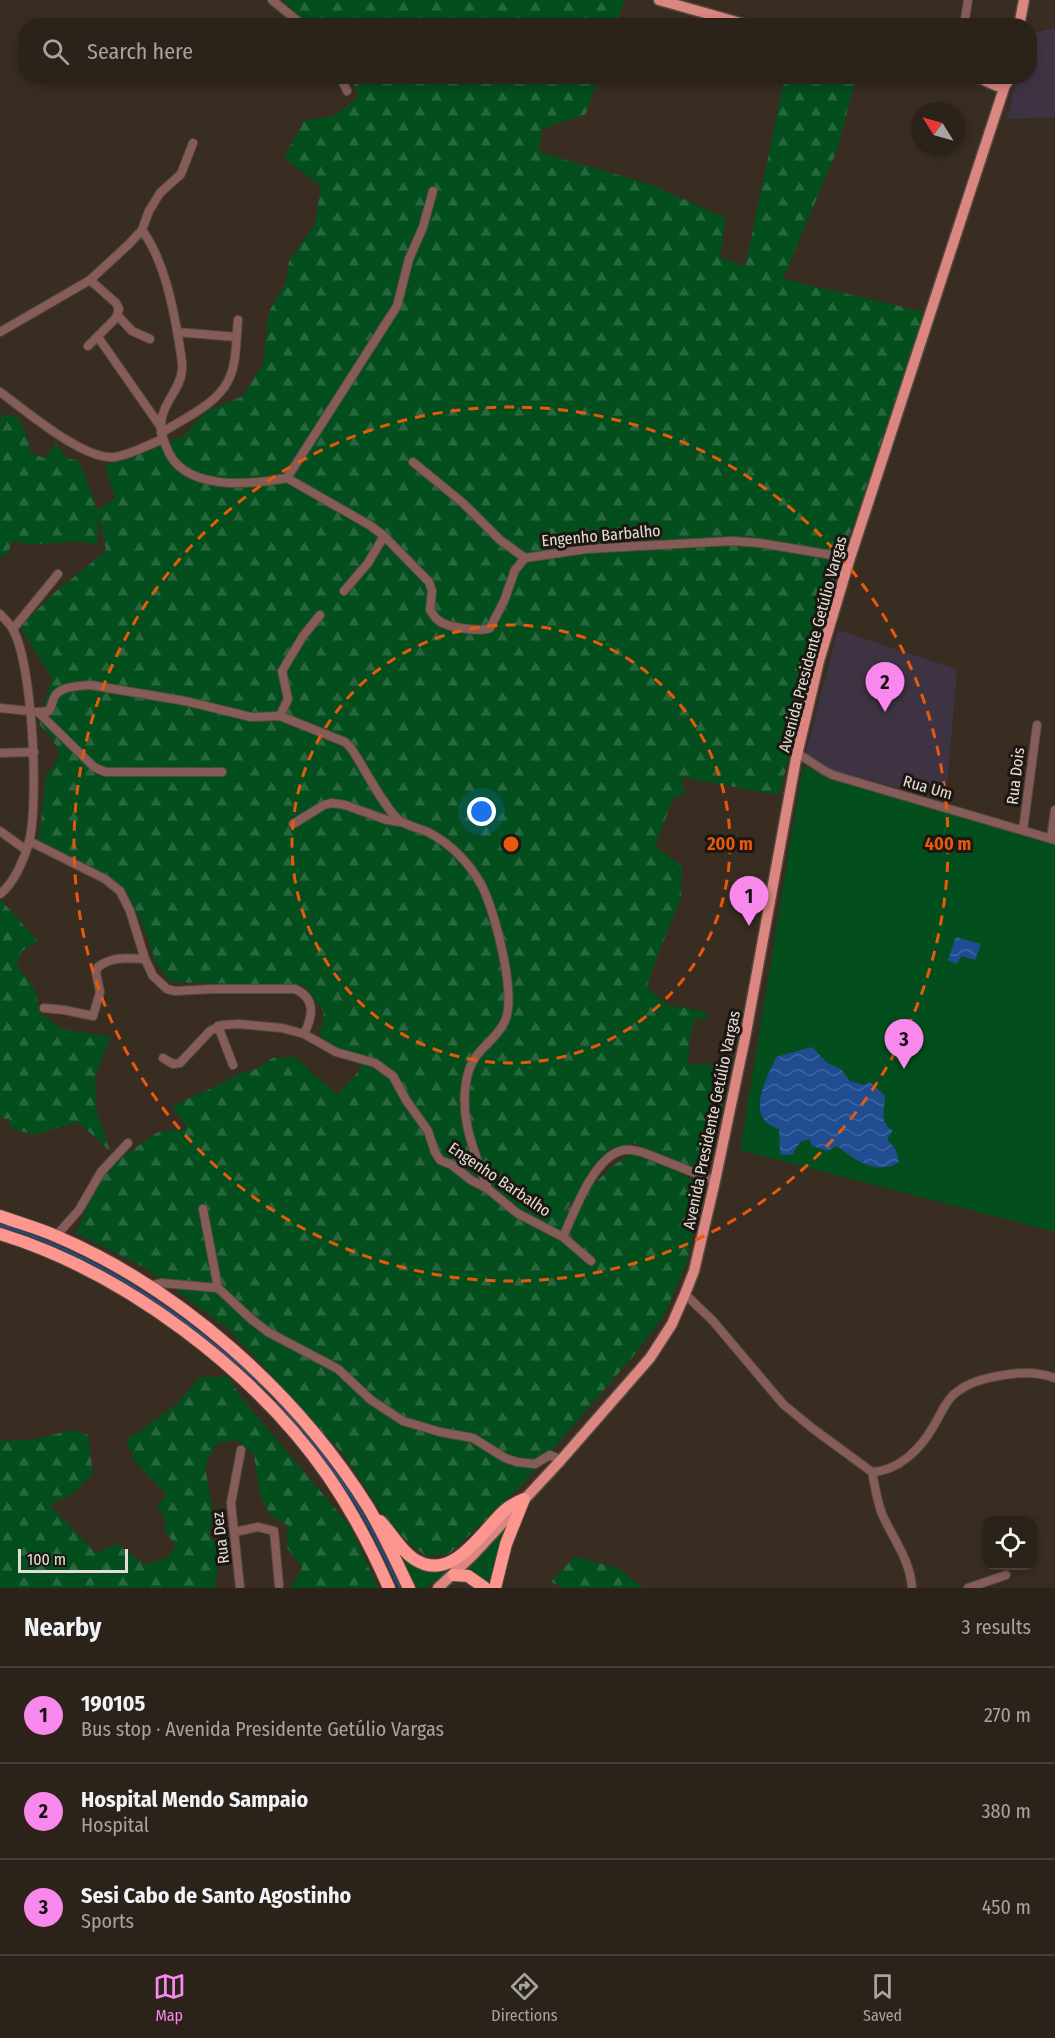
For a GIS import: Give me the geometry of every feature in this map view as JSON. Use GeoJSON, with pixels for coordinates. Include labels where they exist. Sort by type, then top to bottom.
{"type":"FeatureCollection","features":[{"type":"Feature","properties":{"kind":"highway"},"geometry":{"type":"LineString","coordinates":[[0,1216],[56,1236],[148,1286],[201,1324],[237,1354],[281,1396],[333,1456],[370,1511],[409,1588]]}},
{"type":"Feature","properties":{"kind":"highway"},"geometry":{"type":"LineString","coordinates":[[0,1233],[59,1256],[132,1296],[169,1320],[245,1382],[285,1422],[328,1477],[351,1511],[389,1588]]}},
{"type":"Feature","properties":{"kind":"highway"},"geometry":{"type":"LineString","coordinates":[[370,1511],[416,1560],[429,1564],[442,1564],[459,1558],[506,1509],[525,1499]]}},
{"type":"Feature","properties":{"kind":"highway"},"geometry":{"type":"LineString","coordinates":[[495,1588],[506,1544],[525,1499]]}},
{"type":"Feature","properties":{"kind":"highway"},"geometry":{"type":"LineString","coordinates":[[454,1575],[468,1576],[485,1588]]}},
{"type":"Feature","properties":{"kind":"main road"},"geometry":{"type":"LineString","coordinates":[[659,0],[723,18]]}},
{"type":"Feature","properties":{"kind":"main road"},"geometry":{"type":"LineString","coordinates":[[1021,18],[1024,0]]}},
{"type":"Feature","properties":{"kind":"main road"},"geometry":{"type":"LineString","coordinates":[[984,84],[993,92],[998,109]]}},
{"type":"Feature","properties":{"kind":"main road","name":"Avenida Presidente Getúlio Vargas"},"geometry":{"type":"LineString","coordinates":[[438,1588],[454,1575],[561,1460],[650,1358],[672,1324],[686,1294],[715,1181],[745,1038],[797,753],[819,661],[850,558],[1005,84]]}},
{"type":"Feature","properties":{"kind":"street"},"geometry":{"type":"LineString","coordinates":[[272,0],[294,18]]}},
{"type":"Feature","properties":{"kind":"street"},"geometry":{"type":"LineString","coordinates":[[965,18],[968,0]]}},
{"type":"Feature","properties":{"kind":"street"},"geometry":{"type":"LineString","coordinates":[[344,84],[347,91]]}},
{"type":"Feature","properties":{"kind":"street"},"geometry":{"type":"LineString","coordinates":[[0,332],[90,280],[142,230],[149,211],[160,193],[181,174],[192,143]]}},
{"type":"Feature","properties":{"kind":"street"},"geometry":{"type":"LineString","coordinates":[[98,337],[162,433],[169,456],[177,466],[193,476],[208,481],[268,482],[287,478],[397,306],[409,260],[423,227],[433,191]]}},
{"type":"Feature","properties":{"kind":"street"},"geometry":{"type":"LineString","coordinates":[[142,230],[152,245],[161,266],[182,360],[179,382],[165,405],[162,433]]}},
{"type":"Feature","properties":{"kind":"street"},"geometry":{"type":"LineString","coordinates":[[88,346],[118,316],[119,309],[116,303],[90,280]]}},
{"type":"Feature","properties":{"kind":"street"},"geometry":{"type":"LineString","coordinates":[[118,316],[132,331],[150,339]]}},
{"type":"Feature","properties":{"kind":"street"},"geometry":{"type":"LineString","coordinates":[[0,392],[50,429],[88,451],[115,457],[162,433],[219,394],[232,370],[238,321]]}},
{"type":"Feature","properties":{"kind":"street"},"geometry":{"type":"LineString","coordinates":[[177,332],[236,338]]}},
{"type":"Feature","properties":{"kind":"street"},"geometry":{"type":"LineString","coordinates":[[413,462],[463,503],[500,540],[525,558]]}},
{"type":"Feature","properties":{"kind":"street","name":"Engenho Barbalho"},"geometry":{"type":"LineString","coordinates":[[287,478],[371,526],[384,536],[429,582],[432,591],[430,610],[438,620],[445,624],[479,631],[490,627],[495,621],[515,570],[525,558],[586,549],[732,541],[760,543],[850,558]]}},
{"type":"Feature","properties":{"kind":"street"},"geometry":{"type":"LineString","coordinates":[[344,591],[368,563],[384,536]]}},
{"type":"Feature","properties":{"kind":"street"},"geometry":{"type":"LineString","coordinates":[[13,628],[58,574]]}},
{"type":"Feature","properties":{"kind":"street"},"geometry":{"type":"LineString","coordinates":[[0,614],[13,628],[34,711],[34,787],[30,841],[16,873],[0,894]]}},
{"type":"Feature","properties":{"kind":"street"},"geometry":{"type":"LineString","coordinates":[[280,716],[288,699],[282,670],[303,636],[320,615]]}},
{"type":"Feature","properties":{"kind":"street"},"geometry":{"type":"LineString","coordinates":[[0,708],[49,711],[55,696],[60,691],[90,685],[185,701],[251,717],[280,716],[336,737],[348,744],[390,810],[402,822]]}},
{"type":"Feature","properties":{"kind":"street"},"geometry":{"type":"LineString","coordinates":[[34,711],[94,766],[105,772],[222,772]]}},
{"type":"Feature","properties":{"kind":"street","name":"Rua Dois"},"geometry":{"type":"LineString","coordinates":[[1023,830],[1037,725]]}},
{"type":"Feature","properties":{"kind":"street"},"geometry":{"type":"LineString","coordinates":[[0,753],[34,752]]}},
{"type":"Feature","properties":{"kind":"street","name":"Rua Um"},"geometry":{"type":"LineString","coordinates":[[797,753],[833,775],[1053,839]]}},
{"type":"Feature","properties":{"kind":"street"},"geometry":{"type":"LineString","coordinates":[[293,824],[324,805],[332,803],[345,805],[387,820],[402,822],[442,840],[471,868],[483,887],[499,939],[510,994],[507,1018],[501,1029],[478,1052],[471,1063],[467,1078],[466,1126],[489,1189]]}},
{"type":"Feature","properties":{"kind":"street"},"geometry":{"type":"LineString","coordinates":[[1053,839],[1055,810]]}},
{"type":"Feature","properties":{"kind":"street"},"geometry":{"type":"LineString","coordinates":[[0,831],[26,850]]}},
{"type":"Feature","properties":{"kind":"street"},"geometry":{"type":"LineString","coordinates":[[30,841],[105,879],[120,891],[130,911],[145,959],[153,976],[164,987],[171,990],[289,989],[298,991],[306,995],[310,1002],[310,1017],[304,1034]]}},
{"type":"Feature","properties":{"kind":"street"},"geometry":{"type":"LineString","coordinates":[[44,1008],[93,1016],[100,992],[96,971],[99,966],[107,961],[124,957],[145,959]]}},
{"type":"Feature","properties":{"kind":"street","name":"Engenho Barbalho"},"geometry":{"type":"LineString","coordinates":[[218,1026],[251,1024],[282,1028],[304,1034],[336,1052],[375,1064],[388,1071],[428,1131],[440,1160],[452,1165],[471,1180],[489,1189],[517,1213],[563,1237],[572,1212],[588,1183],[606,1160],[623,1150],[637,1150],[715,1181]]}},
{"type":"Feature","properties":{"kind":"street"},"geometry":{"type":"LineString","coordinates":[[163,1058],[178,1064],[185,1060],[210,1031],[218,1026],[233,1065]]}},
{"type":"Feature","properties":{"kind":"street"},"geometry":{"type":"LineString","coordinates":[[56,1236],[79,1210],[101,1172],[128,1143]]}},
{"type":"Feature","properties":{"kind":"street"},"geometry":{"type":"LineString","coordinates":[[203,1209],[218,1288],[268,1332],[338,1369],[371,1400],[403,1421],[440,1432],[472,1438],[517,1462],[534,1464],[550,1455],[561,1460]]}},
{"type":"Feature","properties":{"kind":"street"},"geometry":{"type":"LineString","coordinates":[[563,1237],[591,1261]]}},
{"type":"Feature","properties":{"kind":"street"},"geometry":{"type":"LineString","coordinates":[[148,1286],[162,1283],[218,1288]]}},
{"type":"Feature","properties":{"kind":"street"},"geometry":{"type":"LineString","coordinates":[[686,1294],[713,1321],[783,1404],[872,1472],[889,1470],[910,1455],[933,1428],[946,1403],[957,1392],[974,1382],[1010,1374],[1033,1373],[1055,1378]]}},
{"type":"Feature","properties":{"kind":"street","name":"Rua Dez"},"geometry":{"type":"LineString","coordinates":[[240,1588],[231,1503],[241,1450]]}},
{"type":"Feature","properties":{"kind":"street"},"geometry":{"type":"LineString","coordinates":[[872,1472],[882,1514],[906,1558],[912,1588]]}},
{"type":"Feature","properties":{"kind":"street"},"geometry":{"type":"LineString","coordinates":[[235,1532],[258,1527],[274,1531],[279,1585]]}},
{"type":"Feature","properties":{"kind":"street"},"geometry":{"type":"LineString","coordinates":[[968,1588],[1006,1575]]}},
{"type":"Feature","properties":{"kind":"shaded area"},"geometry":{"type":"Polygon","coordinates":[[[1055,28],[1055,117],[1007,119],[1015,84],[1037,84],[1037,32],[1055,28]]]}},
{"type":"Feature","properties":{"kind":"shaded area"},"geometry":{"type":"Polygon","coordinates":[[[838,630],[957,669],[946,800],[829,770],[805,755],[838,630]]]}},
{"type":"Feature","properties":{"kind":"green space"},"geometry":{"type":"Polygon","coordinates":[[[283,0],[625,0],[619,18],[302,18],[283,0]]]}},
{"type":"Feature","properties":{"kind":"green space"},"geometry":{"type":"Polygon","coordinates":[[[353,84],[596,84],[586,114],[542,129],[539,152],[649,184],[726,218],[720,257],[745,267],[784,84],[854,84],[837,150],[783,279],[924,312],[858,511],[838,564],[779,795],[681,777],[685,794],[673,798],[655,846],[682,866],[681,899],[647,986],[667,1005],[708,1012],[705,1019],[695,1019],[690,1036],[688,1064],[731,1066],[708,1173],[633,1143],[610,1148],[593,1177],[561,1215],[615,1164],[637,1150],[703,1185],[687,1262],[664,1315],[634,1355],[521,1486],[449,1554],[426,1556],[407,1542],[382,1513],[344,1455],[229,1329],[146,1268],[76,1233],[101,1172],[158,1132],[188,1129],[172,1106],[236,1075],[256,1069],[272,1058],[295,1057],[338,1095],[362,1067],[320,1036],[324,1012],[305,986],[170,982],[156,963],[144,928],[126,890],[105,874],[39,840],[46,775],[57,761],[59,751],[51,737],[39,724],[52,678],[20,627],[54,593],[106,551],[99,515],[97,545],[79,541],[30,545],[12,541],[6,554],[0,557],[0,422],[3,414],[18,417],[31,453],[44,458],[56,444],[66,458],[79,461],[98,510],[115,498],[105,466],[184,436],[206,412],[243,396],[263,364],[269,312],[286,282],[289,261],[315,224],[321,186],[284,158],[304,121],[336,115],[359,96],[353,84]]]}},
{"type":"Feature","properties":{"kind":"green space"},"geometry":{"type":"Polygon","coordinates":[[[803,766],[1055,841],[1055,1232],[740,1150],[803,766]]]}},
{"type":"Feature","properties":{"kind":"green space"},"geometry":{"type":"Polygon","coordinates":[[[0,899],[38,941],[21,952],[17,966],[35,989],[40,1013],[62,1029],[110,1037],[95,1078],[96,1109],[110,1151],[78,1122],[34,1135],[9,1127],[10,1119],[0,1118],[0,899]]]}},
{"type":"Feature","properties":{"kind":"green space"},"geometry":{"type":"Polygon","coordinates":[[[200,1377],[229,1377],[239,1395],[350,1526],[378,1588],[291,1588],[302,1567],[287,1548],[287,1525],[271,1516],[260,1496],[254,1455],[237,1440],[216,1444],[205,1465],[212,1507],[209,1537],[222,1545],[216,1588],[0,1588],[0,1441],[33,1440],[71,1430],[88,1435],[93,1474],[72,1494],[49,1505],[96,1553],[117,1544],[145,1565],[167,1558],[176,1546],[165,1531],[165,1519],[157,1505],[167,1495],[136,1463],[126,1441],[176,1405],[200,1377]]]}},
{"type":"Feature","properties":{"kind":"green space"},"geometry":{"type":"Polygon","coordinates":[[[511,1522],[489,1587],[465,1572],[511,1522]]]}},
{"type":"Feature","properties":{"kind":"green space"},"geometry":{"type":"Polygon","coordinates":[[[393,1541],[408,1558],[461,1561],[426,1588],[416,1588],[393,1541]]]}},
{"type":"Feature","properties":{"kind":"green space"},"geometry":{"type":"Polygon","coordinates":[[[575,1556],[619,1569],[643,1588],[565,1588],[551,1582],[575,1556]]]}},
{"type":"Feature","properties":{"kind":"water"},"geometry":{"type":"Polygon","coordinates":[[[956,937],[981,944],[975,960],[962,956],[956,964],[948,960],[956,937]]]}},
{"type":"Feature","properties":{"kind":"water"},"geometry":{"type":"Polygon","coordinates":[[[812,1047],[827,1063],[841,1069],[850,1081],[864,1085],[870,1082],[885,1096],[883,1116],[885,1123],[893,1131],[887,1139],[896,1150],[899,1162],[890,1166],[874,1167],[858,1161],[837,1146],[827,1151],[812,1146],[810,1139],[800,1142],[792,1155],[780,1154],[779,1129],[767,1123],[762,1115],[760,1099],[762,1090],[776,1057],[812,1047]]]}},
{"type":"Feature","properties":{"kind":"waterway"},"geometry":{"type":"LineString","coordinates":[[0,1225],[76,1254],[146,1294],[212,1342],[273,1396]]}},
{"type":"Feature","properties":{"kind":"waterway"},"geometry":{"type":"LineString","coordinates":[[277,1401],[349,1493],[369,1526],[400,1588]]}},
{"type":"Feature","properties":{"kind":"place","name":"Hospital Mendo Sampaio"},"geometry":{"type":"Point","coordinates":[885,712]}},
{"type":"Feature","properties":{"kind":"place","name":"190105"},"geometry":{"type":"Point","coordinates":[749,926]}},
{"type":"Feature","properties":{"kind":"place","name":"Sesi Cabo de Santo Agostinho"},"geometry":{"type":"Point","coordinates":[904,1069]}}]}
